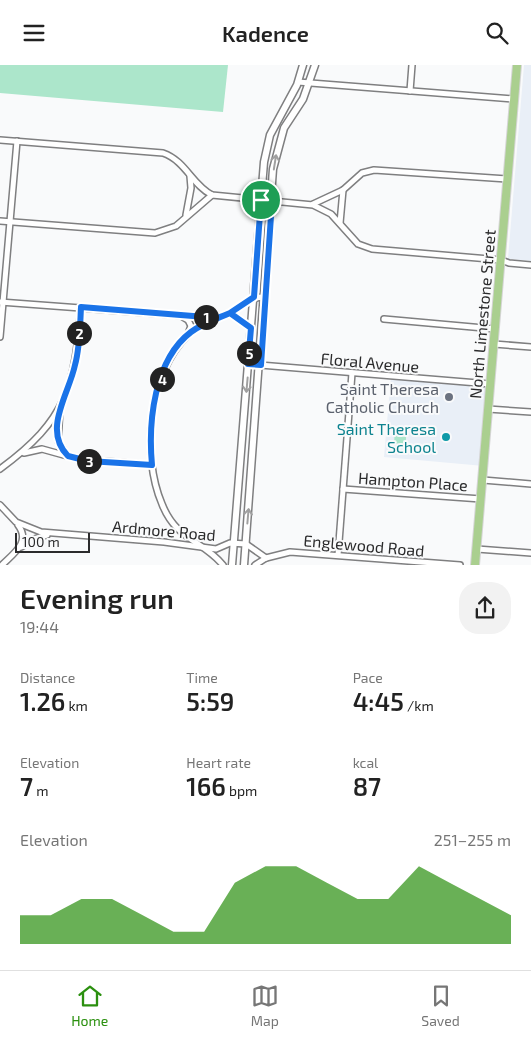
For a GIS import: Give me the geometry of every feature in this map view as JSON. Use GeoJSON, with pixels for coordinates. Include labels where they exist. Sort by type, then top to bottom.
{"type":"FeatureCollection","features":[{"type":"Feature","properties":{"kind":"main road","name":"North Limestone Street"},"geometry":{"type":"LineString","coordinates":[[475,565],[517,65]]}},
{"type":"Feature","properties":{"kind":"street"},"geometry":{"type":"LineString","coordinates":[[232,565],[264,162],[270,135],[298,82],[303,65]]}},
{"type":"Feature","properties":{"kind":"street"},"geometry":{"type":"LineString","coordinates":[[244,565],[276,155],[284,128],[310,84],[315,65]]}},
{"type":"Feature","properties":{"kind":"street"},"geometry":{"type":"LineString","coordinates":[[410,91],[412,65]]}},
{"type":"Feature","properties":{"kind":"street"},"geometry":{"type":"LineString","coordinates":[[298,82],[514,99]]}},
{"type":"Feature","properties":{"kind":"street"},"geometry":{"type":"LineString","coordinates":[[0,140],[163,153],[179,162],[203,191],[212,195],[313,205],[331,215],[358,244],[372,249],[501,260],[531,265]]}},
{"type":"Feature","properties":{"kind":"street"},"geometry":{"type":"LineString","coordinates":[[0,337],[17,141]]}},
{"type":"Feature","properties":{"kind":"street"},"geometry":{"type":"LineString","coordinates":[[313,205],[343,190],[362,173],[374,170],[507,179]]}},
{"type":"Feature","properties":{"kind":"street"},"geometry":{"type":"LineString","coordinates":[[186,216],[191,189],[190,176]]}},
{"type":"Feature","properties":{"kind":"street"},"geometry":{"type":"LineString","coordinates":[[340,223],[343,190]]}},
{"type":"Feature","properties":{"kind":"street"},"geometry":{"type":"LineString","coordinates":[[0,221],[155,233],[170,229],[212,195]]}},
{"type":"Feature","properties":{"kind":"street"},"geometry":{"type":"LineString","coordinates":[[188,335],[230,313],[254,297],[265,297]]}},
{"type":"Feature","properties":{"kind":"street"},"geometry":{"type":"LineString","coordinates":[[2,302],[218,318]]}},
{"type":"Feature","properties":{"kind":"street"},"geometry":{"type":"LineString","coordinates":[[0,469],[19,455],[39,436],[60,406],[76,365],[81,307]]}},
{"type":"Feature","properties":{"kind":"street"},"geometry":{"type":"LineString","coordinates":[[230,313],[251,328]]}},
{"type":"Feature","properties":{"kind":"street"},"geometry":{"type":"LineString","coordinates":[[180,316],[189,322],[190,329],[188,335],[168,363],[156,395],[151,435],[152,465],[162,505],[172,525],[188,540],[201,547],[223,565]]}},
{"type":"Feature","properties":{"kind":"street"},"geometry":{"type":"LineString","coordinates":[[384,319],[495,329]]}},
{"type":"Feature","properties":{"kind":"street"},"geometry":{"type":"LineString","coordinates":[[494,344],[531,347]]}},
{"type":"Feature","properties":{"kind":"street","name":"Floral Avenue"},"geometry":{"type":"LineString","coordinates":[[248,364],[490,384]]}},
{"type":"Feature","properties":{"kind":"street"},"geometry":{"type":"LineString","coordinates":[[338,555],[352,373]]}},
{"type":"Feature","properties":{"kind":"street"},"geometry":{"type":"LineString","coordinates":[[60,406],[58,441],[68,456]]}},
{"type":"Feature","properties":{"kind":"street"},"geometry":{"type":"LineString","coordinates":[[488,409],[531,412]]}},
{"type":"Feature","properties":{"kind":"street"},"geometry":{"type":"LineString","coordinates":[[19,455],[42,449],[88,461],[152,465]]}},
{"type":"Feature","properties":{"kind":"street","name":"Hampton Place"},"geometry":{"type":"LineString","coordinates":[[482,480],[531,484]]}},
{"type":"Feature","properties":{"kind":"street","name":"Hampton Place"},"geometry":{"type":"LineString","coordinates":[[343,489],[481,499]]}},
{"type":"Feature","properties":{"kind":"street","name":"Ardmore Road"},"geometry":{"type":"LineString","coordinates":[[0,505],[16,522],[34,531],[216,549],[234,543],[246,544]]}},
{"type":"Feature","properties":{"kind":"street"},"geometry":{"type":"LineString","coordinates":[[16,522],[23,535],[19,548]]}},
{"type":"Feature","properties":{"kind":"street"},"geometry":{"type":"LineString","coordinates":[[2,565],[19,548],[34,539],[54,534]]}},
{"type":"Feature","properties":{"kind":"street"},"geometry":{"type":"LineString","coordinates":[[246,544],[266,557]]}},
{"type":"Feature","properties":{"kind":"street"},"geometry":{"type":"LineString","coordinates":[[477,549],[531,553]]}},
{"type":"Feature","properties":{"kind":"street","name":"Englewood Road"},"geometry":{"type":"LineString","coordinates":[[256,565],[266,557],[290,552],[460,565]]}},
{"type":"Feature","properties":{"kind":"shaded area"},"geometry":{"type":"Polygon","coordinates":[[[524,65],[531,65],[531,261],[508,259],[524,65]]]}},
{"type":"Feature","properties":{"kind":"shaded area"},"geometry":{"type":"Polygon","coordinates":[[[391,376],[490,384],[484,466],[384,457],[391,376]]]}},
{"type":"Feature","properties":{"kind":"green space"},"geometry":{"type":"Polygon","coordinates":[[[0,65],[228,65],[223,112],[0,93],[0,65]]]}},
{"type":"Feature","properties":{"kind":"green space"},"geometry":{"type":"Polygon","coordinates":[[[395,427],[406,427],[406,445],[394,444],[395,427]]]}},
{"type":"Feature","properties":{"kind":"place","name":"Saint Theresa Catholic Church"},"geometry":{"type":"Point","coordinates":[449,397]}},
{"type":"Feature","properties":{"kind":"place","name":"Saint Theresa School"},"geometry":{"type":"Point","coordinates":[446,437]}},
{"type":"Feature","properties":{"kind":"route"},"geometry":{"type":"LineString","coordinates":[[261,200],[254,297],[237,309],[218,318],[81,307],[76,365],[68,392],[60,406],[57,434],[60,447],[68,456],[88,461],[152,465],[150,450],[152,416],[154,402],[163,374],[174,351],[182,341],[192,331],[208,322],[218,318],[230,313],[247,323],[251,328],[248,364],[261,365],[272,201],[261,200]]}}]}
